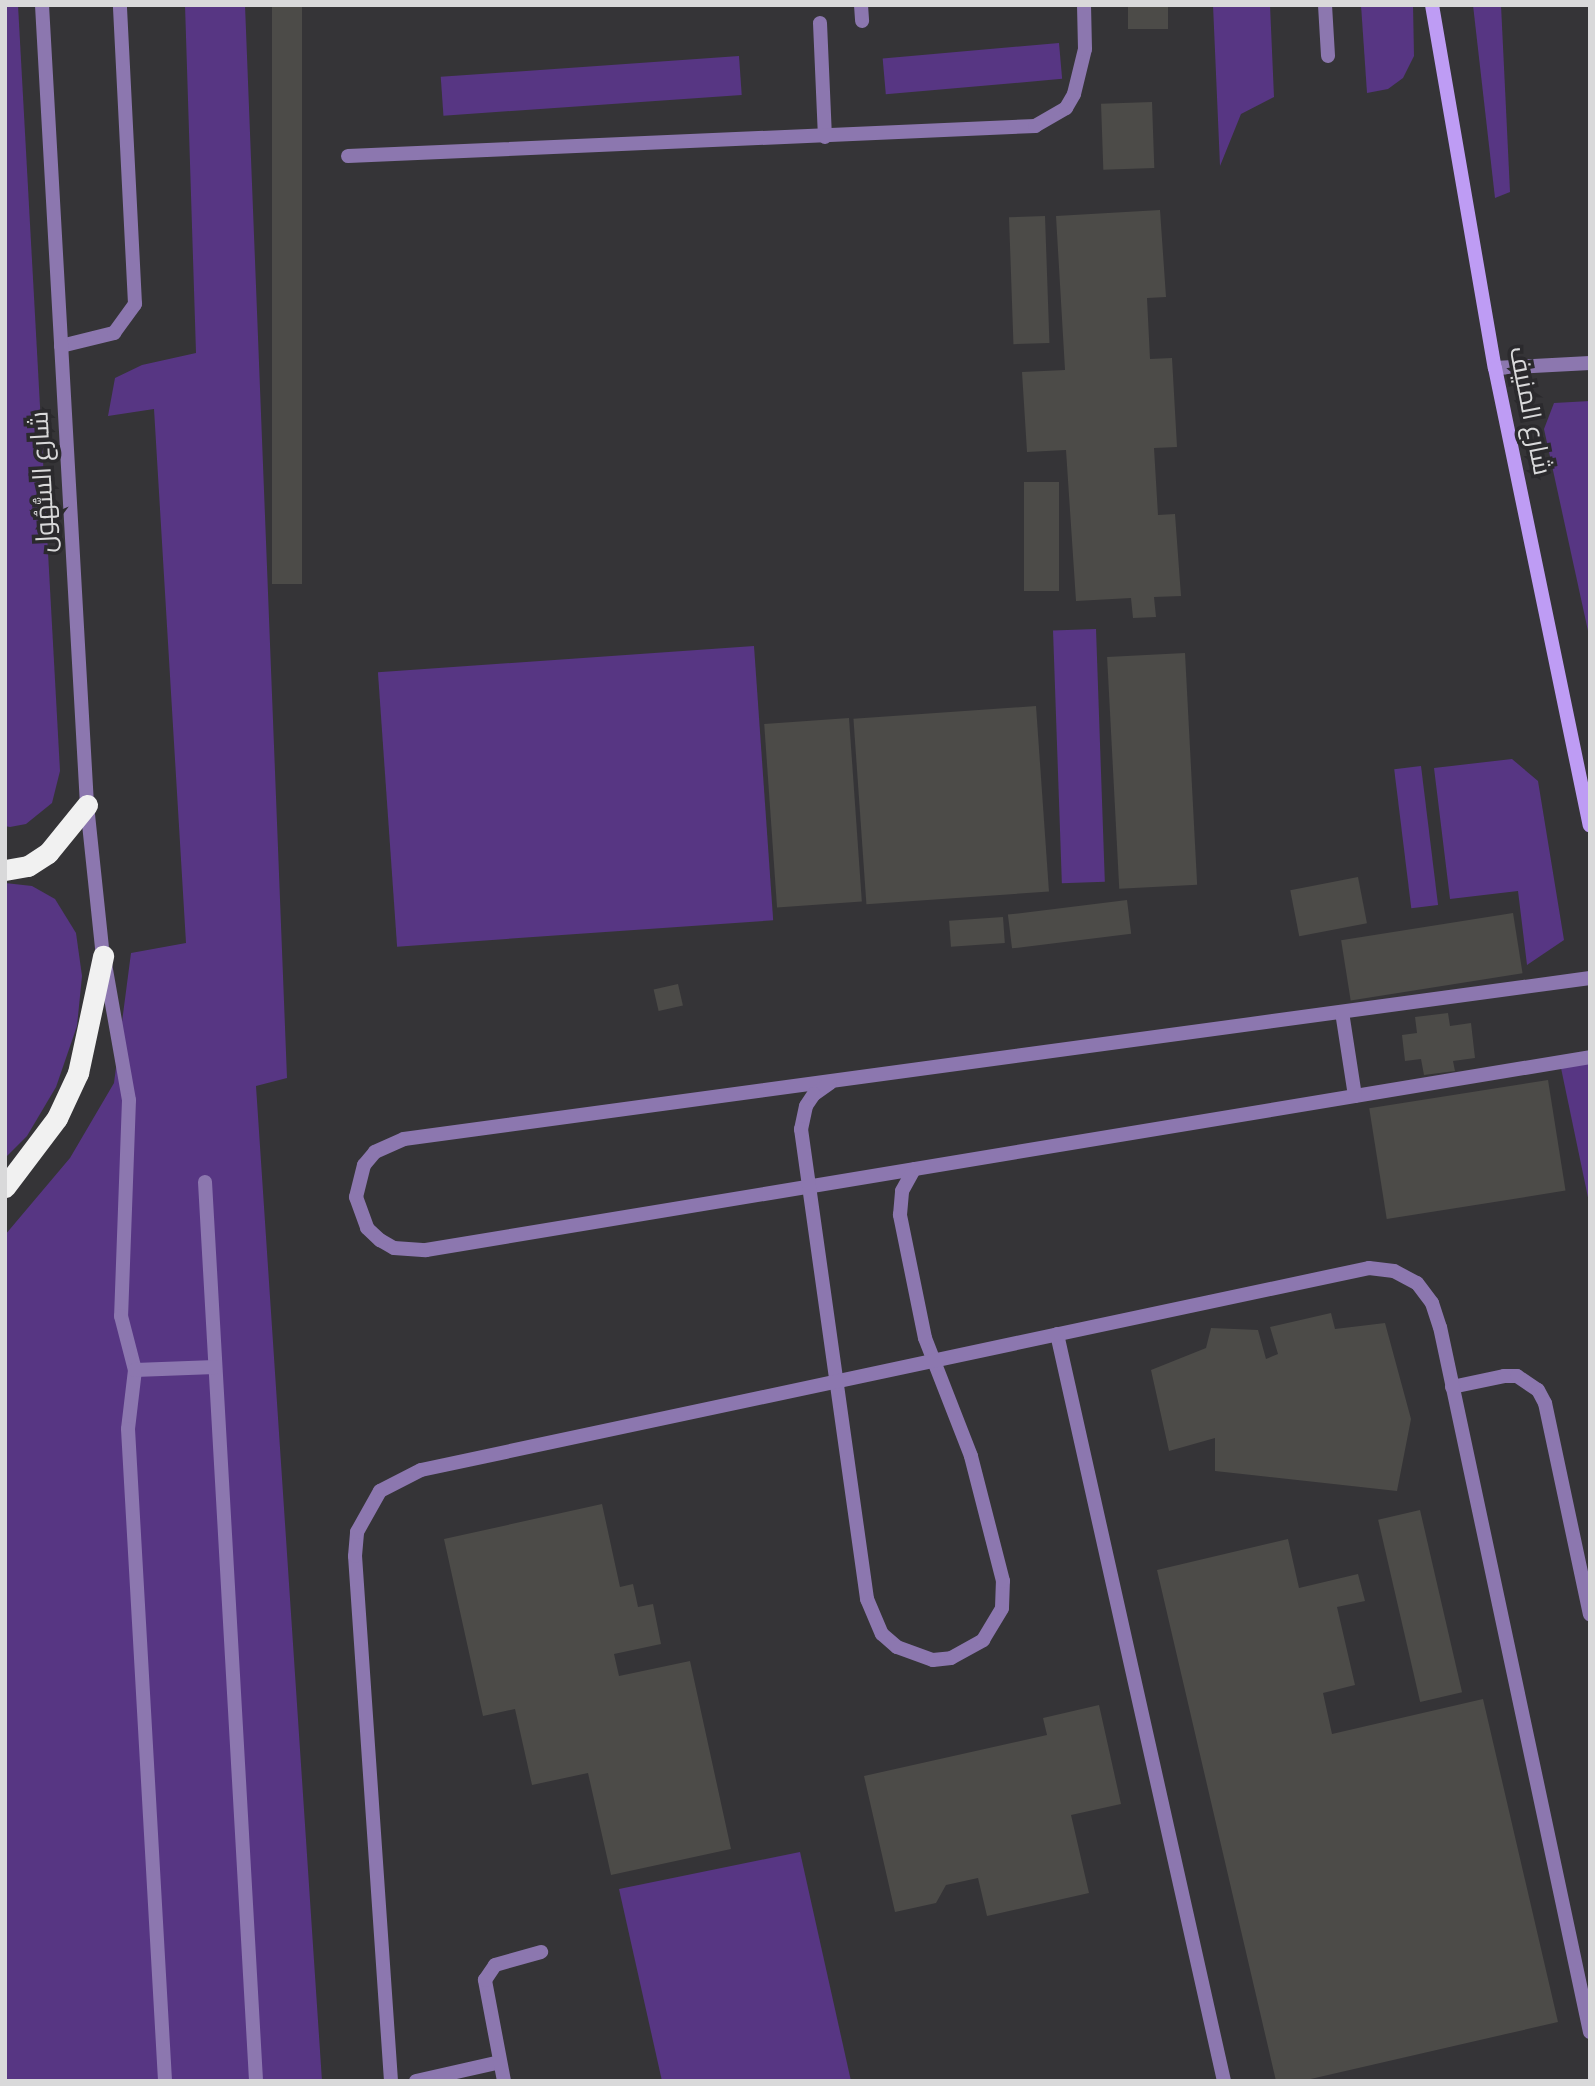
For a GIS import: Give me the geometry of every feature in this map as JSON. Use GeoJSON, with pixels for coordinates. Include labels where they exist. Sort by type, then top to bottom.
{"type":"FeatureCollection","features":[{"type":"Feature","properties":{"kind":"highway"},"geometry":{"type":"LineString","coordinates":[[5,870],[27,866],[48,853],[87,805]]}},
{"type":"Feature","properties":{"kind":"highway"},"geometry":{"type":"LineString","coordinates":[[5,1187],[57,1118],[78,1073],[103,956]]}},
{"type":"Feature","properties":{"kind":"street","name":"شارع السُّهُول"},"geometry":{"type":"LineString","coordinates":[[42,5],[87,805],[103,956],[129,1100],[121,1316],[135,1370]]}},
{"type":"Feature","properties":{"kind":"street"},"geometry":{"type":"LineString","coordinates":[[61,346],[114,333],[135,304],[120,5]]}},
{"type":"Feature","properties":{"kind":"street"},"geometry":{"type":"LineString","coordinates":[[861,5],[862,21]]}},
{"type":"Feature","properties":{"kind":"street"},"geometry":{"type":"LineString","coordinates":[[348,156],[1035,126],[1066,108],[1082,74],[1084,5]]}},
{"type":"Feature","properties":{"kind":"street"},"geometry":{"type":"LineString","coordinates":[[1325,5],[1328,56]]}},
{"type":"Feature","properties":{"kind":"street","name":"شارع المنيف"},"geometry":{"type":"LineString","coordinates":[[1432,5],[1495,368],[1590,825]]}},
{"type":"Feature","properties":{"kind":"street"},"geometry":{"type":"LineString","coordinates":[[820,23],[825,137]]}},
{"type":"Feature","properties":{"kind":"street"},"geometry":{"type":"LineString","coordinates":[[1495,368],[1590,363]]}},
{"type":"Feature","properties":{"kind":"street"},"geometry":{"type":"LineString","coordinates":[[1590,978],[404,1139],[374,1152],[364,1165],[356,1197],[368,1228],[394,1248],[410,1251],[1590,1057]]}},
{"type":"Feature","properties":{"kind":"street"},"geometry":{"type":"LineString","coordinates":[[1342,1012],[1355,1096]]}},
{"type":"Feature","properties":{"kind":"street"},"geometry":{"type":"LineString","coordinates":[[841,1080],[814,1094],[802,1117],[872,1618],[882,1634],[905,1652],[933,1660],[951,1658],[969,1651],[995,1625],[1002,1608],[1003,1581],[971,1457],[933,1361],[900,1215],[902,1191],[914,1169]]}},
{"type":"Feature","properties":{"kind":"street"},"geometry":{"type":"LineString","coordinates":[[205,1182],[256,2081]]}},
{"type":"Feature","properties":{"kind":"street"},"geometry":{"type":"LineString","coordinates":[[391,2081],[355,1556],[365,1510],[380,1491],[421,1470],[1369,1268],[1394,1270],[1417,1283],[1432,1303],[1590,2032]]}},
{"type":"Feature","properties":{"kind":"street"},"geometry":{"type":"LineString","coordinates":[[1057,1334],[1224,2081]]}},
{"type":"Feature","properties":{"kind":"street"},"geometry":{"type":"LineString","coordinates":[[165,2081],[128,1429],[135,1370],[215,1367]]}},
{"type":"Feature","properties":{"kind":"street"},"geometry":{"type":"LineString","coordinates":[[1452,1387],[1517,1376],[1538,1390],[1545,1403],[1590,1614]]}},
{"type":"Feature","properties":{"kind":"street"},"geometry":{"type":"LineString","coordinates":[[504,2081],[485,1980],[495,1965],[541,1952]]}},
{"type":"Feature","properties":{"kind":"street"},"geometry":{"type":"LineString","coordinates":[[416,2081],[456,2076],[500,2062]]}},
{"type":"Feature","properties":{"kind":"shaded area"},"geometry":{"type":"Polygon","coordinates":[[[5,5],[18,5],[60,771],[52,803],[26,824],[10,827],[5,826],[5,5]]]}},
{"type":"Feature","properties":{"kind":"shaded area"},"geometry":{"type":"Polygon","coordinates":[[[185,5],[245,5],[287,1078],[256,1086],[322,2081],[5,2081],[5,1235],[70,1158],[114,1083],[131,953],[186,943],[154,409],[108,416],[115,378],[142,365],[196,353],[185,5]]]}},
{"type":"Feature","properties":{"kind":"shaded area"},"geometry":{"type":"Polygon","coordinates":[[[1213,5],[1270,5],[1274,97],[1241,114],[1220,166],[1213,5]]]}},
{"type":"Feature","properties":{"kind":"shaded area"},"geometry":{"type":"Polygon","coordinates":[[[1361,5],[1413,5],[1414,56],[1403,78],[1388,89],[1367,93],[1361,5]]]}},
{"type":"Feature","properties":{"kind":"shaded area"},"geometry":{"type":"Polygon","coordinates":[[[1473,5],[1501,5],[1510,192],[1495,198],[1473,5]]]}},
{"type":"Feature","properties":{"kind":"shaded area"},"geometry":{"type":"Polygon","coordinates":[[[1059,43],[1062,79],[886,94],[883,58],[1059,43]]]}},
{"type":"Feature","properties":{"kind":"shaded area"},"geometry":{"type":"Polygon","coordinates":[[[739,56],[742,95],[443,116],[441,77],[739,56]]]}},
{"type":"Feature","properties":{"kind":"shaded area"},"geometry":{"type":"Polygon","coordinates":[[[1590,401],[1590,640],[1544,429],[1554,403],[1590,401]]]}},
{"type":"Feature","properties":{"kind":"shaded area"},"geometry":{"type":"Polygon","coordinates":[[[1096,629],[1105,882],[1062,883],[1053,631],[1096,629]]]}},
{"type":"Feature","properties":{"kind":"shaded area"},"geometry":{"type":"Polygon","coordinates":[[[754,646],[773,920],[397,947],[378,672],[754,646]]]}},
{"type":"Feature","properties":{"kind":"shaded area"},"geometry":{"type":"Polygon","coordinates":[[[1512,759],[1538,781],[1564,940],[1527,965],[1518,891],[1450,899],[1434,768],[1512,759]]]}},
{"type":"Feature","properties":{"kind":"shaded area"},"geometry":{"type":"Polygon","coordinates":[[[1421,766],[1438,905],[1411,908],[1394,769],[1421,766]]]}},
{"type":"Feature","properties":{"kind":"shaded area"},"geometry":{"type":"Polygon","coordinates":[[[5,883],[32,886],[55,899],[76,933],[82,976],[77,1026],[56,1087],[27,1136],[5,1158],[5,883]]]}},
{"type":"Feature","properties":{"kind":"shaded area"},"geometry":{"type":"Polygon","coordinates":[[[1590,1062],[1590,1207],[1561,1068],[1590,1062]]]}},
{"type":"Feature","properties":{"kind":"shaded area"},"geometry":{"type":"Polygon","coordinates":[[[800,1852],[851,2081],[662,2081],[619,1889],[800,1852]]]}},
{"type":"Feature","properties":{"kind":"building"},"geometry":{"type":"Polygon","coordinates":[[[272,5],[302,5],[302,584],[272,584],[272,5]]]}},
{"type":"Feature","properties":{"kind":"building"},"geometry":{"type":"Polygon","coordinates":[[[1128,5],[1168,5],[1168,29],[1128,29],[1128,5]]]}},
{"type":"Feature","properties":{"kind":"building"},"geometry":{"type":"Polygon","coordinates":[[[1152,102],[1154,168],[1103,170],[1101,104],[1152,102]]]}},
{"type":"Feature","properties":{"kind":"building"},"geometry":{"type":"Polygon","coordinates":[[[1160,210],[1166,297],[1147,298],[1150,359],[1172,358],[1177,447],[1154,448],[1158,515],[1175,514],[1181,596],[1154,597],[1156,617],[1133,618],[1131,598],[1076,601],[1066,450],[1027,452],[1022,372],[1065,370],[1056,216],[1160,210]]]}},
{"type":"Feature","properties":{"kind":"building"},"geometry":{"type":"Polygon","coordinates":[[[1045,216],[1049,343],[1013,344],[1009,217],[1045,216]]]}},
{"type":"Feature","properties":{"kind":"building"},"geometry":{"type":"Polygon","coordinates":[[[1024,482],[1059,482],[1059,591],[1024,591],[1024,482]]]}},
{"type":"Feature","properties":{"kind":"building"},"geometry":{"type":"Polygon","coordinates":[[[1185,653],[1197,885],[1119,889],[1107,657],[1185,653]]]}},
{"type":"Feature","properties":{"kind":"building"},"geometry":{"type":"Polygon","coordinates":[[[1036,706],[1049,892],[866,904],[853,719],[1036,706]]]}},
{"type":"Feature","properties":{"kind":"building"},"geometry":{"type":"Polygon","coordinates":[[[849,718],[862,902],[777,907],[764,724],[849,718]]]}},
{"type":"Feature","properties":{"kind":"building"},"geometry":{"type":"Polygon","coordinates":[[[1358,877],[1367,923],[1299,936],[1290,890],[1358,877]]]}},
{"type":"Feature","properties":{"kind":"building"},"geometry":{"type":"Polygon","coordinates":[[[1127,900],[1131,934],[1012,948],[1008,915],[1127,900]]]}},
{"type":"Feature","properties":{"kind":"building"},"geometry":{"type":"Polygon","coordinates":[[[1513,913],[1523,973],[1351,1000],[1341,940],[1513,913]]]}},
{"type":"Feature","properties":{"kind":"building"},"geometry":{"type":"Polygon","coordinates":[[[1003,917],[1005,943],[951,947],[949,921],[1003,917]]]}},
{"type":"Feature","properties":{"kind":"building"},"geometry":{"type":"Polygon","coordinates":[[[678,984],[683,1005],[659,1011],[654,990],[678,984]]]}},
{"type":"Feature","properties":{"kind":"building"},"geometry":{"type":"Polygon","coordinates":[[[1448,1013],[1450,1026],[1471,1023],[1475,1058],[1453,1061],[1455,1071],[1424,1075],[1421,1059],[1405,1061],[1402,1035],[1417,1033],[1415,1017],[1448,1013]]]}},
{"type":"Feature","properties":{"kind":"building"},"geometry":{"type":"Polygon","coordinates":[[[1548,1080],[1566,1191],[1387,1219],[1369,1108],[1548,1080]]]}},
{"type":"Feature","properties":{"kind":"building"},"geometry":{"type":"Polygon","coordinates":[[[1331,1313],[1335,1329],[1385,1323],[1411,1419],[1397,1491],[1215,1471],[1215,1438],[1169,1451],[1151,1370],[1206,1348],[1211,1328],[1258,1330],[1266,1359],[1278,1354],[1270,1327],[1331,1313]]]}},
{"type":"Feature","properties":{"kind":"building"},"geometry":{"type":"Polygon","coordinates":[[[602,1504],[620,1587],[633,1584],[638,1607],[653,1604],[661,1644],[614,1654],[619,1676],[690,1661],[731,1849],[611,1875],[588,1773],[532,1785],[515,1709],[483,1716],[444,1539],[602,1504]]]}},
{"type":"Feature","properties":{"kind":"building"},"geometry":{"type":"Polygon","coordinates":[[[1420,1510],[1462,1692],[1420,1702],[1378,1520],[1420,1510]]]}},
{"type":"Feature","properties":{"kind":"building"},"geometry":{"type":"Polygon","coordinates":[[[1288,1539],[1299,1588],[1358,1574],[1365,1601],[1337,1607],[1355,1685],[1323,1693],[1332,1734],[1483,1699],[1558,2022],[1302,2081],[1276,2081],[1157,1570],[1288,1539]]]}},
{"type":"Feature","properties":{"kind":"building"},"geometry":{"type":"Polygon","coordinates":[[[1099,1705],[1121,1804],[1071,1815],[1089,1893],[987,1916],[978,1878],[946,1885],[936,1903],[895,1912],[864,1776],[1047,1735],[1043,1718],[1099,1705]]]}}]}
